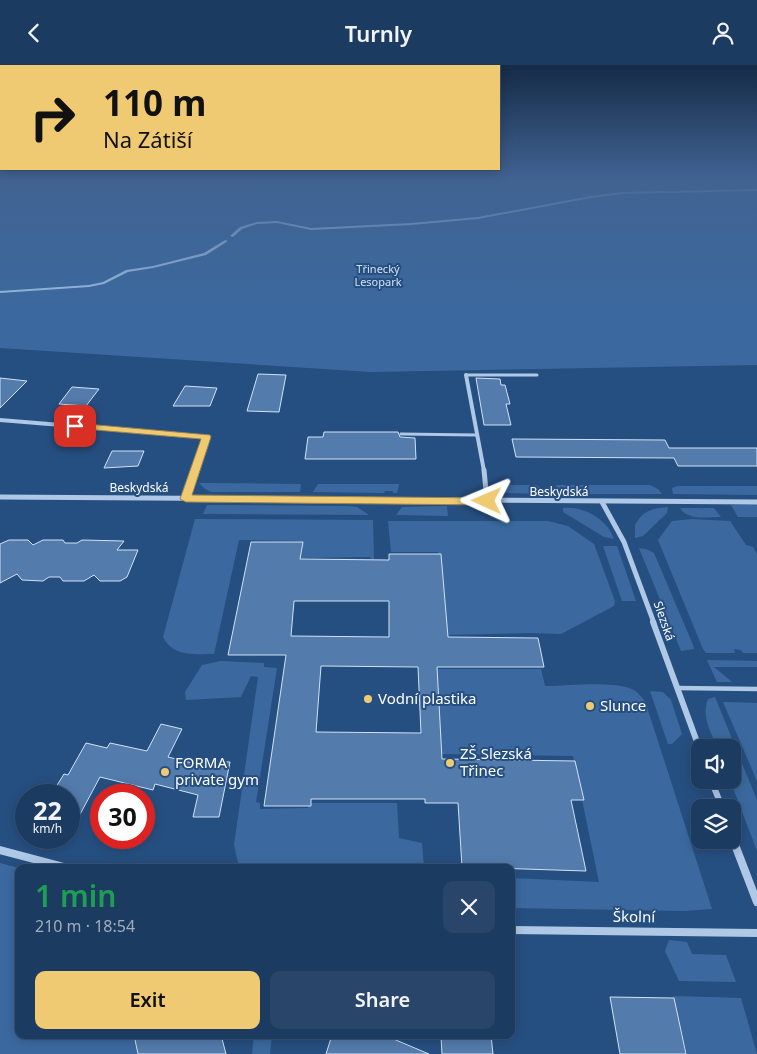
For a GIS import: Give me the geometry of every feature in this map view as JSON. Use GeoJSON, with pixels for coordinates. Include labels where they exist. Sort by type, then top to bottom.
{"type":"FeatureCollection","features":[{"type":"Feature","properties":{"kind":"street"},"geometry":{"type":"LineString","coordinates":[[466,375],[486,482],[487,501]]}},
{"type":"Feature","properties":{"kind":"street"},"geometry":{"type":"LineString","coordinates":[[0,420],[206,437],[186,499]]}},
{"type":"Feature","properties":{"kind":"street","name":"Beskydská"},"geometry":{"type":"LineString","coordinates":[[0,497],[757,502]]}},
{"type":"Feature","properties":{"kind":"street","name":"Slezská"},"geometry":{"type":"LineString","coordinates":[[602,502],[624,542],[696,739]]}},
{"type":"Feature","properties":{"kind":"street"},"geometry":{"type":"LineString","coordinates":[[737,849],[757,902]]}},
{"type":"Feature","properties":{"kind":"street"},"geometry":{"type":"LineString","coordinates":[[0,850],[53,864]]}},
{"type":"Feature","properties":{"kind":"street","name":"Školní"},"geometry":{"type":"LineString","coordinates":[[515,929],[757,933]]}},
{"type":"Feature","properties":{"kind":"lane"},"geometry":{"type":"LineString","coordinates":[[466,375],[537,375]]}},
{"type":"Feature","properties":{"kind":"lane"},"geometry":{"type":"LineString","coordinates":[[401,434],[476,435]]}},
{"type":"Feature","properties":{"kind":"lane"},"geometry":{"type":"LineString","coordinates":[[677,688],[757,689]]}},
{"type":"Feature","properties":{"kind":"green space","name":"Třinecký Lesopark"},"geometry":{"type":"Polygon","coordinates":[[[0,226],[757,226],[757,365],[370,372],[0,348],[0,226]]]}},
{"type":"Feature","properties":{"kind":"green space"},"geometry":{"type":"Polygon","coordinates":[[[199,483],[301,484],[300,492],[211,492],[199,483]]]}},
{"type":"Feature","properties":{"kind":"green space"},"geometry":{"type":"Polygon","coordinates":[[[318,484],[399,485],[397,493],[393,493],[393,491],[385,491],[384,493],[313,492],[318,484]]]}},
{"type":"Feature","properties":{"kind":"green space"},"geometry":{"type":"Polygon","coordinates":[[[492,485],[536,485],[541,488],[544,494],[507,493],[492,485]]]}},
{"type":"Feature","properties":{"kind":"green space"},"geometry":{"type":"Polygon","coordinates":[[[556,485],[650,485],[658,489],[662,494],[558,494],[556,485]]]}},
{"type":"Feature","properties":{"kind":"green space"},"geometry":{"type":"Polygon","coordinates":[[[678,486],[757,486],[757,495],[673,494],[672,488],[678,486]]]}},
{"type":"Feature","properties":{"kind":"green space"},"geometry":{"type":"Polygon","coordinates":[[[757,504],[757,517],[738,517],[731,505],[757,504]]]}},
{"type":"Feature","properties":{"kind":"green space"},"geometry":{"type":"Polygon","coordinates":[[[207,505],[348,506],[357,507],[369,515],[203,514],[207,505]]]}},
{"type":"Feature","properties":{"kind":"green space"},"geometry":{"type":"Polygon","coordinates":[[[447,506],[448,516],[396,515],[402,507],[447,506]]]}},
{"type":"Feature","properties":{"kind":"green space"},"geometry":{"type":"Polygon","coordinates":[[[668,507],[667,513],[643,536],[635,538],[635,525],[641,516],[653,509],[668,507]]]}},
{"type":"Feature","properties":{"kind":"green space"},"geometry":{"type":"Polygon","coordinates":[[[563,508],[579,509],[594,515],[606,525],[614,539],[604,537],[563,512],[563,508]]]}},
{"type":"Feature","properties":{"kind":"green space"},"geometry":{"type":"Polygon","coordinates":[[[680,508],[714,508],[721,517],[693,517],[680,508]]]}},
{"type":"Feature","properties":{"kind":"green space"},"geometry":{"type":"Polygon","coordinates":[[[195,519],[373,520],[374,559],[370,557],[300,558],[301,541],[239,540],[214,654],[185,653],[172,648],[163,637],[195,519]]]}},
{"type":"Feature","properties":{"kind":"green space"},"geometry":{"type":"Polygon","coordinates":[[[692,519],[730,521],[746,545],[753,547],[757,554],[757,653],[743,653],[741,650],[734,649],[735,653],[706,653],[703,649],[658,540],[672,521],[692,519]]]}},
{"type":"Feature","properties":{"kind":"green space"},"geometry":{"type":"Polygon","coordinates":[[[388,521],[548,521],[568,526],[594,544],[615,601],[614,606],[561,634],[445,635],[438,552],[391,552],[388,521]]]}},
{"type":"Feature","properties":{"kind":"green space"},"geometry":{"type":"Polygon","coordinates":[[[603,546],[617,546],[636,601],[622,601],[603,546]]]}},
{"type":"Feature","properties":{"kind":"green space"},"geometry":{"type":"Polygon","coordinates":[[[639,548],[654,553],[694,649],[681,651],[639,548]]]}},
{"type":"Feature","properties":{"kind":"green space"},"geometry":{"type":"Polygon","coordinates":[[[707,660],[757,661],[757,667],[714,667],[732,682],[717,682],[707,660]]]}},
{"type":"Feature","properties":{"kind":"green space"},"geometry":{"type":"Polygon","coordinates":[[[221,661],[264,663],[264,667],[277,668],[256,802],[260,803],[260,809],[308,808],[308,803],[397,803],[399,838],[422,843],[424,864],[238,864],[234,845],[258,677],[251,676],[241,697],[186,700],[185,692],[202,665],[221,661]]]}},
{"type":"Feature","properties":{"kind":"green space"},"geometry":{"type":"Polygon","coordinates":[[[436,669],[541,669],[545,686],[611,685],[629,688],[639,694],[646,704],[691,844],[691,849],[693,849],[712,909],[684,911],[515,908],[515,878],[599,882],[573,756],[440,754],[436,669]]]}},
{"type":"Feature","properties":{"kind":"green space"},"geometry":{"type":"Polygon","coordinates":[[[650,691],[663,692],[671,700],[682,734],[672,744],[668,744],[650,691]]]}},
{"type":"Feature","properties":{"kind":"green space"},"geometry":{"type":"Polygon","coordinates":[[[715,697],[732,739],[714,739],[706,718],[708,699],[715,697]]]}},
{"type":"Feature","properties":{"kind":"green space"},"geometry":{"type":"Polygon","coordinates":[[[723,702],[757,703],[757,781],[741,744],[741,739],[739,739],[723,702]]]}},
{"type":"Feature","properties":{"kind":"green space"},"geometry":{"type":"Polygon","coordinates":[[[741,761],[757,800],[757,851],[741,809],[741,799],[737,799],[733,789],[741,789],[741,761]]]}},
{"type":"Feature","properties":{"kind":"green space"},"geometry":{"type":"Polygon","coordinates":[[[0,863],[15,867],[15,1039],[222,1039],[226,1054],[0,1054],[0,863]]]}},
{"type":"Feature","properties":{"kind":"green space"},"geometry":{"type":"Polygon","coordinates":[[[669,940],[687,942],[692,954],[726,955],[736,982],[679,981],[665,951],[669,940]]]}},
{"type":"Feature","properties":{"kind":"green space"},"geometry":{"type":"Polygon","coordinates":[[[673,996],[741,998],[757,1054],[687,1054],[673,996]]]}},
{"type":"Feature","properties":{"kind":"green space"},"geometry":{"type":"Polygon","coordinates":[[[254,1039],[272,1039],[270,1054],[252,1054],[254,1039]]]}},
{"type":"Feature","properties":{"kind":"building"},"geometry":{"type":"Polygon","coordinates":[[[258,374],[286,375],[279,412],[247,411],[258,374]]]}},
{"type":"Feature","properties":{"kind":"building"},"geometry":{"type":"Polygon","coordinates":[[[0,378],[27,381],[0,408],[0,378]]]}},
{"type":"Feature","properties":{"kind":"building"},"geometry":{"type":"Polygon","coordinates":[[[476,378],[500,379],[501,385],[505,385],[510,404],[506,404],[511,425],[484,425],[476,378]]]}},
{"type":"Feature","properties":{"kind":"building"},"geometry":{"type":"Polygon","coordinates":[[[185,386],[217,388],[210,406],[173,406],[185,386]]]}},
{"type":"Feature","properties":{"kind":"building"},"geometry":{"type":"Polygon","coordinates":[[[72,387],[99,389],[86,406],[59,404],[72,387]]]}},
{"type":"Feature","properties":{"kind":"building"},"geometry":{"type":"Polygon","coordinates":[[[324,432],[398,432],[400,437],[415,438],[416,459],[305,459],[308,437],[323,437],[324,432]]]}},
{"type":"Feature","properties":{"kind":"building"},"geometry":{"type":"Polygon","coordinates":[[[512,439],[665,440],[669,448],[757,448],[757,466],[678,466],[674,458],[516,457],[512,439]]]}},
{"type":"Feature","properties":{"kind":"building"},"geometry":{"type":"Polygon","coordinates":[[[112,451],[144,451],[138,466],[104,468],[112,451]]]}},
{"type":"Feature","properties":{"kind":"building"},"geometry":{"type":"Polygon","coordinates":[[[9,540],[28,540],[33,545],[43,540],[63,540],[65,543],[77,543],[82,540],[124,541],[117,550],[138,550],[127,577],[120,581],[100,581],[94,575],[84,581],[63,581],[60,577],[49,577],[43,581],[22,580],[17,574],[0,583],[0,544],[9,540]]]}},
{"type":"Feature","properties":{"kind":"building"},"geometry":{"type":"Polygon","coordinates":[[[251,542],[303,542],[300,559],[389,560],[389,554],[441,554],[448,637],[538,638],[544,667],[437,667],[442,759],[575,761],[584,800],[571,800],[586,871],[515,869],[515,864],[462,864],[458,803],[425,803],[425,799],[311,799],[311,806],[264,806],[286,655],[228,655],[251,542]],[[294,601],[291,636],[389,637],[389,601],[294,601]],[[321,666],[316,732],[421,733],[418,667],[321,666]]]}},
{"type":"Feature","properties":{"kind":"building"},"geometry":{"type":"Polygon","coordinates":[[[161,724],[182,729],[168,757],[205,766],[206,761],[230,762],[219,817],[193,817],[198,795],[155,784],[129,784],[100,777],[96,784],[90,784],[90,796],[80,814],[80,784],[58,784],[64,774],[68,775],[86,743],[107,748],[110,743],[147,751],[161,724]]]}},
{"type":"Feature","properties":{"kind":"building"},"geometry":{"type":"Polygon","coordinates":[[[610,997],[674,998],[686,1054],[620,1054],[610,997]]]}},
{"type":"Feature","properties":{"kind":"building"},"geometry":{"type":"Polygon","coordinates":[[[135,1039],[222,1039],[226,1054],[138,1054],[135,1039]]]}},
{"type":"Feature","properties":{"kind":"building"},"geometry":{"type":"Polygon","coordinates":[[[331,1039],[393,1039],[429,1054],[326,1054],[331,1039]]]}},
{"type":"Feature","properties":{"kind":"building"},"geometry":{"type":"Polygon","coordinates":[[[441,1039],[491,1039],[493,1054],[442,1054],[441,1039]]]}},
{"type":"Feature","properties":{"kind":"waterway"},"geometry":{"type":"LineString","coordinates":[[232,236],[241,228],[247,226]]}},
{"type":"Feature","properties":{"kind":"waterway"},"geometry":{"type":"LineString","coordinates":[[297,226],[311,229],[368,226]]}},
{"type":"Feature","properties":{"kind":"waterway"},"geometry":{"type":"LineString","coordinates":[[0,292],[89,286],[104,283],[127,271],[153,267],[205,254],[226,241]]}},
{"type":"Feature","properties":{"kind":"place","name":"Vodní plastika"},"geometry":{"type":"Point","coordinates":[368,699]}},
{"type":"Feature","properties":{"kind":"place","name":"Slunce"},"geometry":{"type":"Point","coordinates":[590,706]}},
{"type":"Feature","properties":{"kind":"place","name":"ZŠ Slezská Třinec"},"geometry":{"type":"Point","coordinates":[450,763]}},
{"type":"Feature","properties":{"kind":"place","name":"FORMA private gym"},"geometry":{"type":"Point","coordinates":[165,772]}},
{"type":"Feature","properties":{"kind":"route"},"geometry":{"type":"LineString","coordinates":[[75,426],[206,437],[186,499],[487,501]]}}]}
